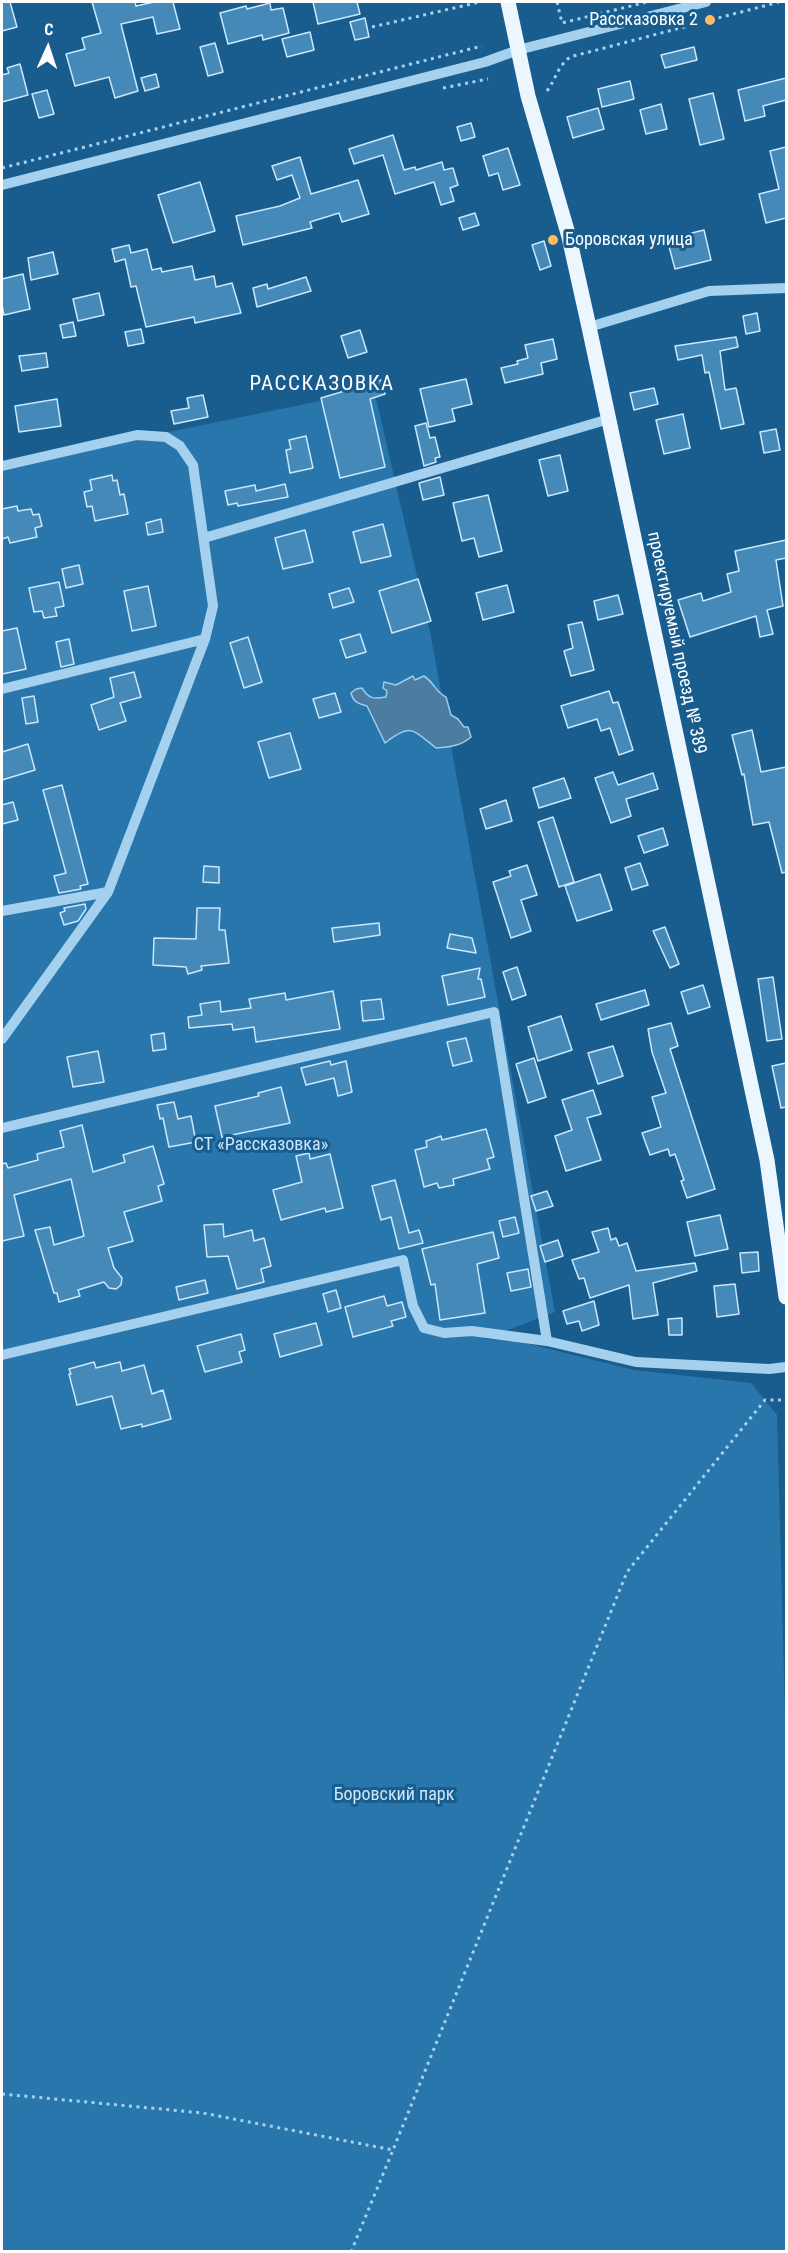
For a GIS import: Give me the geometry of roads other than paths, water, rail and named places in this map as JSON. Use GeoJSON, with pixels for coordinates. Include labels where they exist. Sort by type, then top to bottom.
{"type":"FeatureCollection","features":[{"type":"Feature","properties":{"kind":"main road","name":"проектируемый проезд № 389"},"geometry":{"type":"LineString","coordinates":[[508,2],[528,96],[569,237],[609,419],[767,1160],[786,1297]]}},
{"type":"Feature","properties":{"kind":"street"},"geometry":{"type":"LineString","coordinates":[[2,185],[485,62],[518,50],[706,2]]}},
{"type":"Feature","properties":{"kind":"street"},"geometry":{"type":"LineString","coordinates":[[589,327],[709,291],[786,288]]}},
{"type":"Feature","properties":{"kind":"street"},"geometry":{"type":"LineString","coordinates":[[204,538],[609,419]]}},
{"type":"Feature","properties":{"kind":"street"},"geometry":{"type":"LineString","coordinates":[[2,466],[137,435],[166,437],[180,446],[193,465],[213,606],[205,639],[108,892],[2,1039]]}},
{"type":"Feature","properties":{"kind":"street"},"geometry":{"type":"LineString","coordinates":[[2,689],[205,639]]}},
{"type":"Feature","properties":{"kind":"street"},"geometry":{"type":"LineString","coordinates":[[2,912],[108,892]]}},
{"type":"Feature","properties":{"kind":"street"},"geometry":{"type":"LineString","coordinates":[[2,1128],[494,1012],[547,1341]]}},
{"type":"Feature","properties":{"kind":"street"},"geometry":{"type":"LineString","coordinates":[[2,1355],[403,1260],[413,1306],[424,1328],[444,1334],[472,1331],[547,1341],[636,1362],[769,1369],[786,1367]]}},
{"type":"Feature","properties":{"kind":"place","name":"Рассказовка 2"},"geometry":{"type":"Point","coordinates":[710,20]}},
{"type":"Feature","properties":{"kind":"place","name":"Боровская улица"},"geometry":{"type":"Point","coordinates":[553,240]}},
{"type":"Feature","properties":{"kind":"district","name":"РАССКАЗОВКА"},"geometry":{"type":"Point","coordinates":[322,385]}},
{"type":"Feature","properties":{"kind":"park label","name":"СТ «Рассказовка»"},"geometry":{"type":"Point","coordinates":[261,1145]}},
{"type":"Feature","properties":{"kind":"park label","name":"Боровский парк"},"geometry":{"type":"Point","coordinates":[394,1795]}}]}
